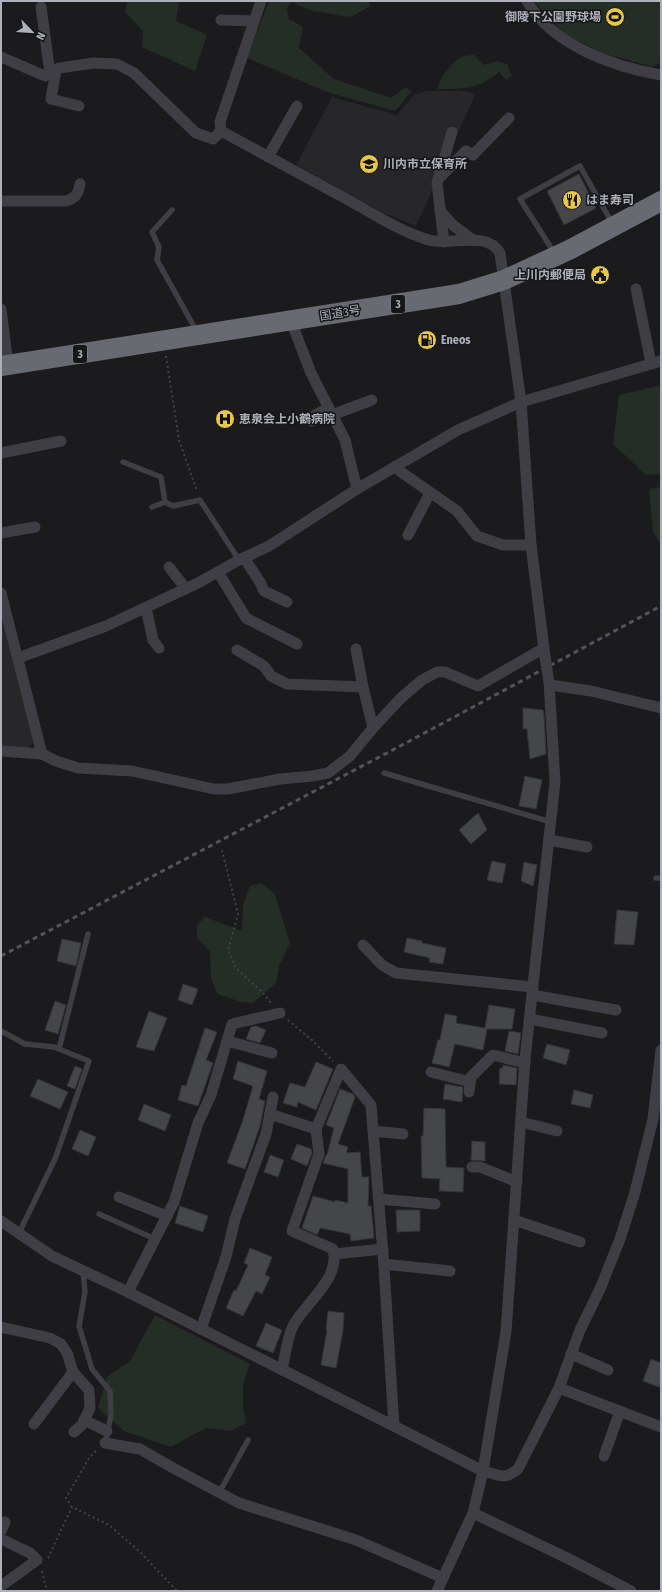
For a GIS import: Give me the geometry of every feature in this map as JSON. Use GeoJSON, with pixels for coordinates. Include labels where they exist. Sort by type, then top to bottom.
{"type":"FeatureCollection","features":[{"type":"Feature","properties":{"kind":"highway","name":"国道3号"},"geometry":{"type":"LineString","coordinates":[[4,365],[459,294],[504,280],[556,256],[661,201]]}},
{"type":"Feature","properties":{"kind":"street"},"geometry":{"type":"LineString","coordinates":[[221,132],[220,122],[260,1]]}},
{"type":"Feature","properties":{"kind":"street"},"geometry":{"type":"LineString","coordinates":[[527,1],[530,7],[546,24],[564,39],[581,50],[600,59],[661,75]]}},
{"type":"Feature","properties":{"kind":"street"},"geometry":{"type":"LineString","coordinates":[[41,7],[53,72],[51,99],[79,106]]}},
{"type":"Feature","properties":{"kind":"street"},"geometry":{"type":"LineString","coordinates":[[221,20],[254,20]]}},
{"type":"Feature","properties":{"kind":"street"},"geometry":{"type":"LineString","coordinates":[[1,57],[45,76],[53,72],[94,63],[117,64],[134,73],[196,133],[213,139],[221,132]]}},
{"type":"Feature","properties":{"kind":"street"},"geometry":{"type":"LineString","coordinates":[[268,157],[297,106]]}},
{"type":"Feature","properties":{"kind":"street"},"geometry":{"type":"LineString","coordinates":[[438,179],[466,151],[473,155],[509,118]]}},
{"type":"Feature","properties":{"kind":"street"},"geometry":{"type":"LineString","coordinates":[[104,1443],[140,1449],[239,1503],[356,1540],[441,1587],[473,1513],[483,1471],[506,1332],[525,1064],[555,782],[550,683],[531,545],[521,402],[500,253],[498,249],[484,242],[473,240],[444,242],[430,240],[398,228],[221,132]]}},
{"type":"Feature","properties":{"kind":"street"},"geometry":{"type":"LineString","coordinates":[[444,242],[437,183],[452,132]]}},
{"type":"Feature","properties":{"kind":"street"},"geometry":{"type":"LineString","coordinates":[[1,202],[66,201],[75,198],[78,194],[80,184]]}},
{"type":"Feature","properties":{"kind":"street"},"geometry":{"type":"LineString","coordinates":[[440,211],[454,226],[473,240]]}},
{"type":"Feature","properties":{"kind":"street"},"geometry":{"type":"LineString","coordinates":[[18,658],[106,626],[186,589],[269,546],[357,488],[458,430],[521,402],[656,362],[636,289]]}},
{"type":"Feature","properties":{"kind":"street"},"geometry":{"type":"LineString","coordinates":[[1,309],[4,365]]}},
{"type":"Feature","properties":{"kind":"street"},"geometry":{"type":"LineString","coordinates":[[291,321],[311,373],[345,440],[357,488]]}},
{"type":"Feature","properties":{"kind":"street"},"geometry":{"type":"LineString","coordinates":[[312,421],[316,415],[372,400]]}},
{"type":"Feature","properties":{"kind":"street"},"geometry":{"type":"LineString","coordinates":[[1,453],[61,441]]}},
{"type":"Feature","properties":{"kind":"street"},"geometry":{"type":"LineString","coordinates":[[394,468],[457,511],[477,536],[503,545],[531,545]]}},
{"type":"Feature","properties":{"kind":"street"},"geometry":{"type":"LineString","coordinates":[[408,536],[430,493]]}},
{"type":"Feature","properties":{"kind":"street"},"geometry":{"type":"LineString","coordinates":[[1,533],[35,527]]}},
{"type":"Feature","properties":{"kind":"street"},"geometry":{"type":"LineString","coordinates":[[242,559],[260,582],[264,591],[288,602]]}},
{"type":"Feature","properties":{"kind":"street"},"geometry":{"type":"LineString","coordinates":[[169,567],[186,589]]}},
{"type":"Feature","properties":{"kind":"street"},"geometry":{"type":"LineString","coordinates":[[218,572],[246,618],[297,644]]}},
{"type":"Feature","properties":{"kind":"street"},"geometry":{"type":"LineString","coordinates":[[1,593],[42,754]]}},
{"type":"Feature","properties":{"kind":"street"},"geometry":{"type":"LineString","coordinates":[[146,608],[153,640],[159,648]]}},
{"type":"Feature","properties":{"kind":"street"},"geometry":{"type":"LineString","coordinates":[[356,649],[373,728]]}},
{"type":"Feature","properties":{"kind":"street"},"geometry":{"type":"LineString","coordinates":[[237,650],[264,666],[271,676],[287,684],[363,687]]}},
{"type":"Feature","properties":{"kind":"street"},"geometry":{"type":"LineString","coordinates":[[1,751],[42,754],[56,761],[78,768],[132,771],[214,789],[228,789],[280,779],[313,776],[328,773],[350,756],[373,728],[401,698],[430,674],[445,672],[478,686],[545,652]]}},
{"type":"Feature","properties":{"kind":"street"},"geometry":{"type":"LineString","coordinates":[[550,683],[591,691],[661,708]]}},
{"type":"Feature","properties":{"kind":"street"},"geometry":{"type":"LineString","coordinates":[[549,840],[587,846]]}},
{"type":"Feature","properties":{"kind":"street"},"geometry":{"type":"LineString","coordinates":[[362,945],[382,965],[396,973],[533,991],[616,1010]]}},
{"type":"Feature","properties":{"kind":"street"},"geometry":{"type":"LineString","coordinates":[[128,1292],[174,1202],[198,1123],[211,1094],[232,1024],[280,1013]]}},
{"type":"Feature","properties":{"kind":"street"},"geometry":{"type":"LineString","coordinates":[[530,1018],[602,1033]]}},
{"type":"Feature","properties":{"kind":"street"},"geometry":{"type":"LineString","coordinates":[[227,1041],[272,1053]]}},
{"type":"Feature","properties":{"kind":"street"},"geometry":{"type":"LineString","coordinates":[[1,1221],[52,1256],[128,1292],[483,1471],[509,1476],[518,1469],[559,1388],[580,1330],[600,1289],[620,1239],[657,1120],[661,1050]]}},
{"type":"Feature","properties":{"kind":"street"},"geometry":{"type":"LineString","coordinates":[[431,1072],[467,1081],[493,1055],[525,1064]]}},
{"type":"Feature","properties":{"kind":"street"},"geometry":{"type":"LineString","coordinates":[[282,1370],[292,1329],[301,1312],[327,1281],[333,1267],[333,1249],[292,1231],[319,1154],[316,1129],[341,1069],[371,1105],[383,1249],[394,1426]]}},
{"type":"Feature","properties":{"kind":"street"},"geometry":{"type":"LineString","coordinates":[[469,1092],[471,1077]]}},
{"type":"Feature","properties":{"kind":"street"},"geometry":{"type":"LineString","coordinates":[[201,1329],[226,1256],[235,1219],[266,1134],[274,1097]]}},
{"type":"Feature","properties":{"kind":"street"},"geometry":{"type":"LineString","coordinates":[[270,1114],[316,1129]]}},
{"type":"Feature","properties":{"kind":"street"},"geometry":{"type":"LineString","coordinates":[[521,1122],[557,1131]]}},
{"type":"Feature","properties":{"kind":"street"},"geometry":{"type":"LineString","coordinates":[[373,1131],[403,1134]]}},
{"type":"Feature","properties":{"kind":"street"},"geometry":{"type":"LineString","coordinates":[[472,1167],[480,1167],[516,1182]]}},
{"type":"Feature","properties":{"kind":"street"},"geometry":{"type":"LineString","coordinates":[[119,1197],[167,1216]]}},
{"type":"Feature","properties":{"kind":"street"},"geometry":{"type":"LineString","coordinates":[[379,1199],[435,1204]]}},
{"type":"Feature","properties":{"kind":"street"},"geometry":{"type":"LineString","coordinates":[[514,1220],[580,1242]]}},
{"type":"Feature","properties":{"kind":"street"},"geometry":{"type":"LineString","coordinates":[[334,1254],[383,1249]]}},
{"type":"Feature","properties":{"kind":"street"},"geometry":{"type":"LineString","coordinates":[[384,1264],[450,1271]]}},
{"type":"Feature","properties":{"kind":"street"},"geometry":{"type":"LineString","coordinates":[[1,1327],[50,1338],[62,1344],[67,1353],[73,1372],[89,1390],[90,1408],[82,1425],[74,1432]]}},
{"type":"Feature","properties":{"kind":"street"},"geometry":{"type":"LineString","coordinates":[[571,1354],[608,1370]]}},
{"type":"Feature","properties":{"kind":"street"},"geometry":{"type":"LineString","coordinates":[[34,1424],[73,1372]]}},
{"type":"Feature","properties":{"kind":"street"},"geometry":{"type":"LineString","coordinates":[[559,1388],[661,1427]]}},
{"type":"Feature","properties":{"kind":"street"},"geometry":{"type":"LineString","coordinates":[[604,1456],[620,1411]]}},
{"type":"Feature","properties":{"kind":"street"},"geometry":{"type":"LineString","coordinates":[[84,1420],[107,1431]]}},
{"type":"Feature","properties":{"kind":"street"},"geometry":{"type":"LineString","coordinates":[[473,1513],[567,1558],[631,1591]]}},
{"type":"Feature","properties":{"kind":"street"},"geometry":{"type":"LineString","coordinates":[[1,1539],[30,1553],[37,1560],[1,1586]]}},
{"type":"Feature","properties":{"kind":"lane"},"geometry":{"type":"LineString","coordinates":[[556,256],[520,199],[580,166],[614,226]]}},
{"type":"Feature","properties":{"kind":"lane"},"geometry":{"type":"LineString","coordinates":[[172,210],[152,232],[159,247],[157,260],[199,335]]}},
{"type":"Feature","properties":{"kind":"lane"},"geometry":{"type":"LineString","coordinates":[[123,462],[161,477],[165,502]]}},
{"type":"Feature","properties":{"kind":"lane"},"geometry":{"type":"LineString","coordinates":[[152,507],[165,502],[173,506],[200,500],[242,559]]}},
{"type":"Feature","properties":{"kind":"lane"},"geometry":{"type":"LineString","coordinates":[[384,773],[551,822]]}},
{"type":"Feature","properties":{"kind":"lane"},"geometry":{"type":"LineString","coordinates":[[59,1049],[88,934]]}},
{"type":"Feature","properties":{"kind":"lane"},"geometry":{"type":"LineString","coordinates":[[1,1031],[25,1044],[54,1047],[89,1061],[55,1159],[19,1233]]}},
{"type":"Feature","properties":{"kind":"lane"},"geometry":{"type":"LineString","coordinates":[[99,1214],[155,1239]]}},
{"type":"Feature","properties":{"kind":"lane"},"geometry":{"type":"LineString","coordinates":[[83,1270],[85,1292],[79,1326],[92,1369],[110,1391],[111,1416],[104,1443]]}},
{"type":"Feature","properties":{"kind":"lane"},"geometry":{"type":"LineString","coordinates":[[219,1492],[248,1440]]}},
{"type":"Feature","properties":{"kind":"path"},"geometry":{"type":"LineString","coordinates":[[164,341],[179,440],[200,500]]}},
{"type":"Feature","properties":{"kind":"path"},"geometry":{"type":"LineString","coordinates":[[222,850],[238,914],[228,950],[235,967],[263,993],[280,1013],[313,1041],[341,1069]]}},
{"type":"Feature","properties":{"kind":"path"},"geometry":{"type":"LineString","coordinates":[[104,1443],[89,1458],[66,1498],[72,1507],[109,1525],[140,1552],[177,1591]]}},
{"type":"Feature","properties":{"kind":"path"},"geometry":{"type":"LineString","coordinates":[[46,1563],[72,1507]]}},
{"type":"Feature","properties":{"kind":"path"},"geometry":{"type":"LineString","coordinates":[[42,1570],[47,1591]]}},
{"type":"Feature","properties":{"kind":"shaded area"},"geometry":{"type":"Polygon","coordinates":[[[127,1],[179,1],[176,21],[207,35],[195,71],[142,47],[143,31],[125,12],[127,1]]]}},
{"type":"Feature","properties":{"kind":"shaded area"},"geometry":{"type":"Polygon","coordinates":[[[269,1],[368,1],[370,6],[349,17],[309,10],[291,2],[287,8],[289,19],[303,27],[299,48],[334,79],[391,98],[406,87],[411,92],[395,111],[330,93],[247,58],[269,1]]]}},
{"type":"Feature","properties":{"kind":"shaded area","name":"御陵下公園野球場"},"geometry":{"type":"Polygon","coordinates":[[[534,1],[661,1],[661,62],[653,67],[603,53],[567,35],[534,1]]]}},
{"type":"Feature","properties":{"kind":"shaded area"},"geometry":{"type":"Polygon","coordinates":[[[474,55],[484,65],[497,61],[507,64],[512,76],[506,80],[499,72],[484,82],[470,87],[438,89],[444,75],[455,61],[465,56],[474,55]]]}},
{"type":"Feature","properties":{"kind":"shaded area"},"geometry":{"type":"Polygon","coordinates":[[[427,91],[468,91],[475,95],[416,226],[384,213],[296,165],[332,97],[397,115],[415,94],[427,91]]]}},
{"type":"Feature","properties":{"kind":"shaded area"},"geometry":{"type":"Polygon","coordinates":[[[661,385],[661,474],[646,475],[613,444],[619,395],[661,385]]]}},
{"type":"Feature","properties":{"kind":"shaded area"},"geometry":{"type":"Polygon","coordinates":[[[661,487],[661,545],[653,532],[649,489],[661,487]]]}},
{"type":"Feature","properties":{"kind":"shaded area"},"geometry":{"type":"Polygon","coordinates":[[[1,615],[34,742],[26,749],[1,747],[1,615]]]}},
{"type":"Feature","properties":{"kind":"shaded area"},"geometry":{"type":"Polygon","coordinates":[[[261,883],[275,894],[290,943],[279,966],[276,983],[253,1003],[241,1002],[218,994],[211,979],[210,951],[197,938],[197,925],[205,917],[242,931],[243,905],[250,886],[261,883]]]}},
{"type":"Feature","properties":{"kind":"shaded area"},"geometry":{"type":"Polygon","coordinates":[[[155,1315],[250,1364],[243,1384],[243,1406],[246,1423],[231,1431],[206,1428],[171,1447],[124,1431],[98,1408],[107,1377],[130,1361],[155,1315]]]}},
{"type":"Feature","properties":{"kind":"building","name":"はま寿司"},"geometry":{"type":"Polygon","coordinates":[[[579,174],[596,208],[564,225],[547,191],[579,174]]]}},
{"type":"Feature","properties":{"kind":"building"},"geometry":{"type":"Polygon","coordinates":[[[523,708],[543,710],[544,715],[546,754],[530,759],[527,729],[523,729],[523,708]]]}},
{"type":"Feature","properties":{"kind":"building"},"geometry":{"type":"Polygon","coordinates":[[[525,776],[542,780],[536,809],[519,806],[525,776]]]}},
{"type":"Feature","properties":{"kind":"building"},"geometry":{"type":"Polygon","coordinates":[[[478,813],[487,830],[471,844],[459,830],[478,813]]]}},
{"type":"Feature","properties":{"kind":"building"},"geometry":{"type":"Polygon","coordinates":[[[492,861],[506,864],[502,883],[487,880],[492,861]]]}},
{"type":"Feature","properties":{"kind":"building"},"geometry":{"type":"Polygon","coordinates":[[[524,862],[537,865],[533,886],[521,881],[524,862]]]}},
{"type":"Feature","properties":{"kind":"building"},"geometry":{"type":"Polygon","coordinates":[[[617,910],[638,912],[634,945],[614,944],[617,910]]]}},
{"type":"Feature","properties":{"kind":"building"},"geometry":{"type":"Polygon","coordinates":[[[407,938],[446,948],[443,964],[429,962],[430,958],[404,952],[407,938]]]}},
{"type":"Feature","properties":{"kind":"building"},"geometry":{"type":"Polygon","coordinates":[[[62,939],[81,943],[76,966],[57,961],[62,939]]]}},
{"type":"Feature","properties":{"kind":"building"},"geometry":{"type":"Polygon","coordinates":[[[183,984],[198,989],[192,1005],[178,1000],[183,984]]]}},
{"type":"Feature","properties":{"kind":"building"},"geometry":{"type":"Polygon","coordinates":[[[55,1001],[66,1005],[58,1034],[45,1030],[55,1001]]]}},
{"type":"Feature","properties":{"kind":"building"},"geometry":{"type":"Polygon","coordinates":[[[489,1005],[515,1009],[512,1029],[487,1029],[483,1050],[455,1044],[449,1067],[432,1063],[438,1040],[440,1040],[445,1014],[457,1016],[456,1023],[485,1028],[489,1005]]]}},
{"type":"Feature","properties":{"kind":"building"},"geometry":{"type":"Polygon","coordinates":[[[149,1011],[167,1018],[154,1051],[136,1047],[149,1011]]]}},
{"type":"Feature","properties":{"kind":"building"},"geometry":{"type":"Polygon","coordinates":[[[256,1026],[266,1030],[260,1043],[246,1039],[251,1027],[256,1026]]]}},
{"type":"Feature","properties":{"kind":"building"},"geometry":{"type":"Polygon","coordinates":[[[205,1028],[217,1032],[206,1060],[213,1063],[198,1106],[178,1100],[182,1085],[186,1086],[205,1028]]]}},
{"type":"Feature","properties":{"kind":"building"},"geometry":{"type":"Polygon","coordinates":[[[509,1031],[521,1033],[518,1054],[505,1051],[509,1031]]]}},
{"type":"Feature","properties":{"kind":"building"},"geometry":{"type":"Polygon","coordinates":[[[547,1044],[570,1050],[566,1065],[543,1058],[547,1044]]]}},
{"type":"Feature","properties":{"kind":"building"},"geometry":{"type":"Polygon","coordinates":[[[238,1061],[267,1071],[259,1099],[265,1101],[260,1126],[245,1169],[227,1163],[243,1120],[253,1086],[233,1079],[238,1061]]]}},
{"type":"Feature","properties":{"kind":"building"},"geometry":{"type":"Polygon","coordinates":[[[316,1062],[333,1069],[316,1110],[298,1102],[297,1107],[283,1103],[290,1083],[305,1087],[316,1062]]]}},
{"type":"Feature","properties":{"kind":"building"},"geometry":{"type":"Polygon","coordinates":[[[503,1065],[517,1068],[516,1085],[499,1084],[500,1068],[503,1068],[503,1065]]]}},
{"type":"Feature","properties":{"kind":"building"},"geometry":{"type":"Polygon","coordinates":[[[75,1066],[82,1069],[75,1089],[67,1086],[75,1066]]]}},
{"type":"Feature","properties":{"kind":"building"},"geometry":{"type":"Polygon","coordinates":[[[38,1079],[68,1092],[60,1109],[30,1096],[38,1079]]]}},
{"type":"Feature","properties":{"kind":"building"},"geometry":{"type":"Polygon","coordinates":[[[445,1084],[463,1087],[462,1102],[443,1099],[445,1084]]]}},
{"type":"Feature","properties":{"kind":"building"},"geometry":{"type":"Polygon","coordinates":[[[340,1089],[353,1094],[355,1097],[338,1144],[348,1147],[346,1153],[360,1152],[362,1177],[369,1177],[368,1206],[371,1206],[374,1238],[351,1241],[350,1234],[320,1228],[317,1235],[302,1228],[313,1196],[335,1202],[335,1200],[348,1203],[348,1169],[323,1163],[327,1155],[334,1128],[326,1125],[340,1089]]]}},
{"type":"Feature","properties":{"kind":"building"},"geometry":{"type":"Polygon","coordinates":[[[574,1090],[593,1095],[590,1108],[571,1104],[574,1090]]]}},
{"type":"Feature","properties":{"kind":"building"},"geometry":{"type":"Polygon","coordinates":[[[144,1104],[171,1115],[165,1131],[138,1120],[144,1104]]]}},
{"type":"Feature","properties":{"kind":"building"},"geometry":{"type":"Polygon","coordinates":[[[424,1108],[445,1109],[446,1167],[464,1168],[463,1192],[439,1191],[440,1179],[422,1178],[421,1136],[423,1136],[424,1108]]]}},
{"type":"Feature","properties":{"kind":"building"},"geometry":{"type":"Polygon","coordinates":[[[80,1130],[96,1137],[88,1156],[72,1149],[80,1130]]]}},
{"type":"Feature","properties":{"kind":"building"},"geometry":{"type":"Polygon","coordinates":[[[472,1141],[485,1142],[485,1161],[471,1160],[472,1141]]]}},
{"type":"Feature","properties":{"kind":"building"},"geometry":{"type":"Polygon","coordinates":[[[297,1144],[311,1149],[312,1153],[307,1166],[291,1159],[297,1144]]]}},
{"type":"Feature","properties":{"kind":"building"},"geometry":{"type":"Polygon","coordinates":[[[270,1155],[284,1160],[278,1177],[264,1172],[270,1155]]]}},
{"type":"Feature","properties":{"kind":"building"},"geometry":{"type":"Polygon","coordinates":[[[180,1206],[208,1216],[203,1232],[175,1223],[180,1206]]]}},
{"type":"Feature","properties":{"kind":"building"},"geometry":{"type":"Polygon","coordinates":[[[396,1210],[420,1210],[420,1231],[397,1232],[396,1210]]]}},
{"type":"Feature","properties":{"kind":"building"},"geometry":{"type":"Polygon","coordinates":[[[250,1248],[272,1257],[265,1275],[270,1277],[262,1294],[256,1291],[243,1316],[226,1308],[248,1265],[244,1263],[250,1248]]]}},
{"type":"Feature","properties":{"kind":"building"},"geometry":{"type":"Polygon","coordinates":[[[328,1311],[344,1313],[343,1331],[336,1368],[321,1365],[327,1330],[328,1311]]]}},
{"type":"Feature","properties":{"kind":"building"},"geometry":{"type":"Polygon","coordinates":[[[266,1323],[282,1330],[273,1353],[256,1346],[266,1323]]]}},
{"type":"Feature","properties":{"kind":"building"},"geometry":{"type":"Polygon","coordinates":[[[651,1359],[661,1363],[661,1381],[659,1387],[643,1381],[651,1359]]]}},
{"type":"Feature","properties":{"kind":"railway"},"geometry":{"type":"LineString","coordinates":[[1,956],[404,744],[661,606]]}},
{"type":"Feature","properties":{"kind":"place","name":"御陵下公園野球場"},"geometry":{"type":"Point","coordinates":[615,17]}},
{"type":"Feature","properties":{"kind":"place","name":"川内市立保育所"},"geometry":{"type":"Point","coordinates":[369,164]}},
{"type":"Feature","properties":{"kind":"place","name":"はま寿司"},"geometry":{"type":"Point","coordinates":[572,200]}},
{"type":"Feature","properties":{"kind":"place","name":"上川内郵便局"},"geometry":{"type":"Point","coordinates":[600,275]}},
{"type":"Feature","properties":{"kind":"place","name":"Eneos"},"geometry":{"type":"Point","coordinates":[427,340]}},
{"type":"Feature","properties":{"kind":"place","name":"恵泉会上小鶴病院"},"geometry":{"type":"Point","coordinates":[225,419]}}]}
